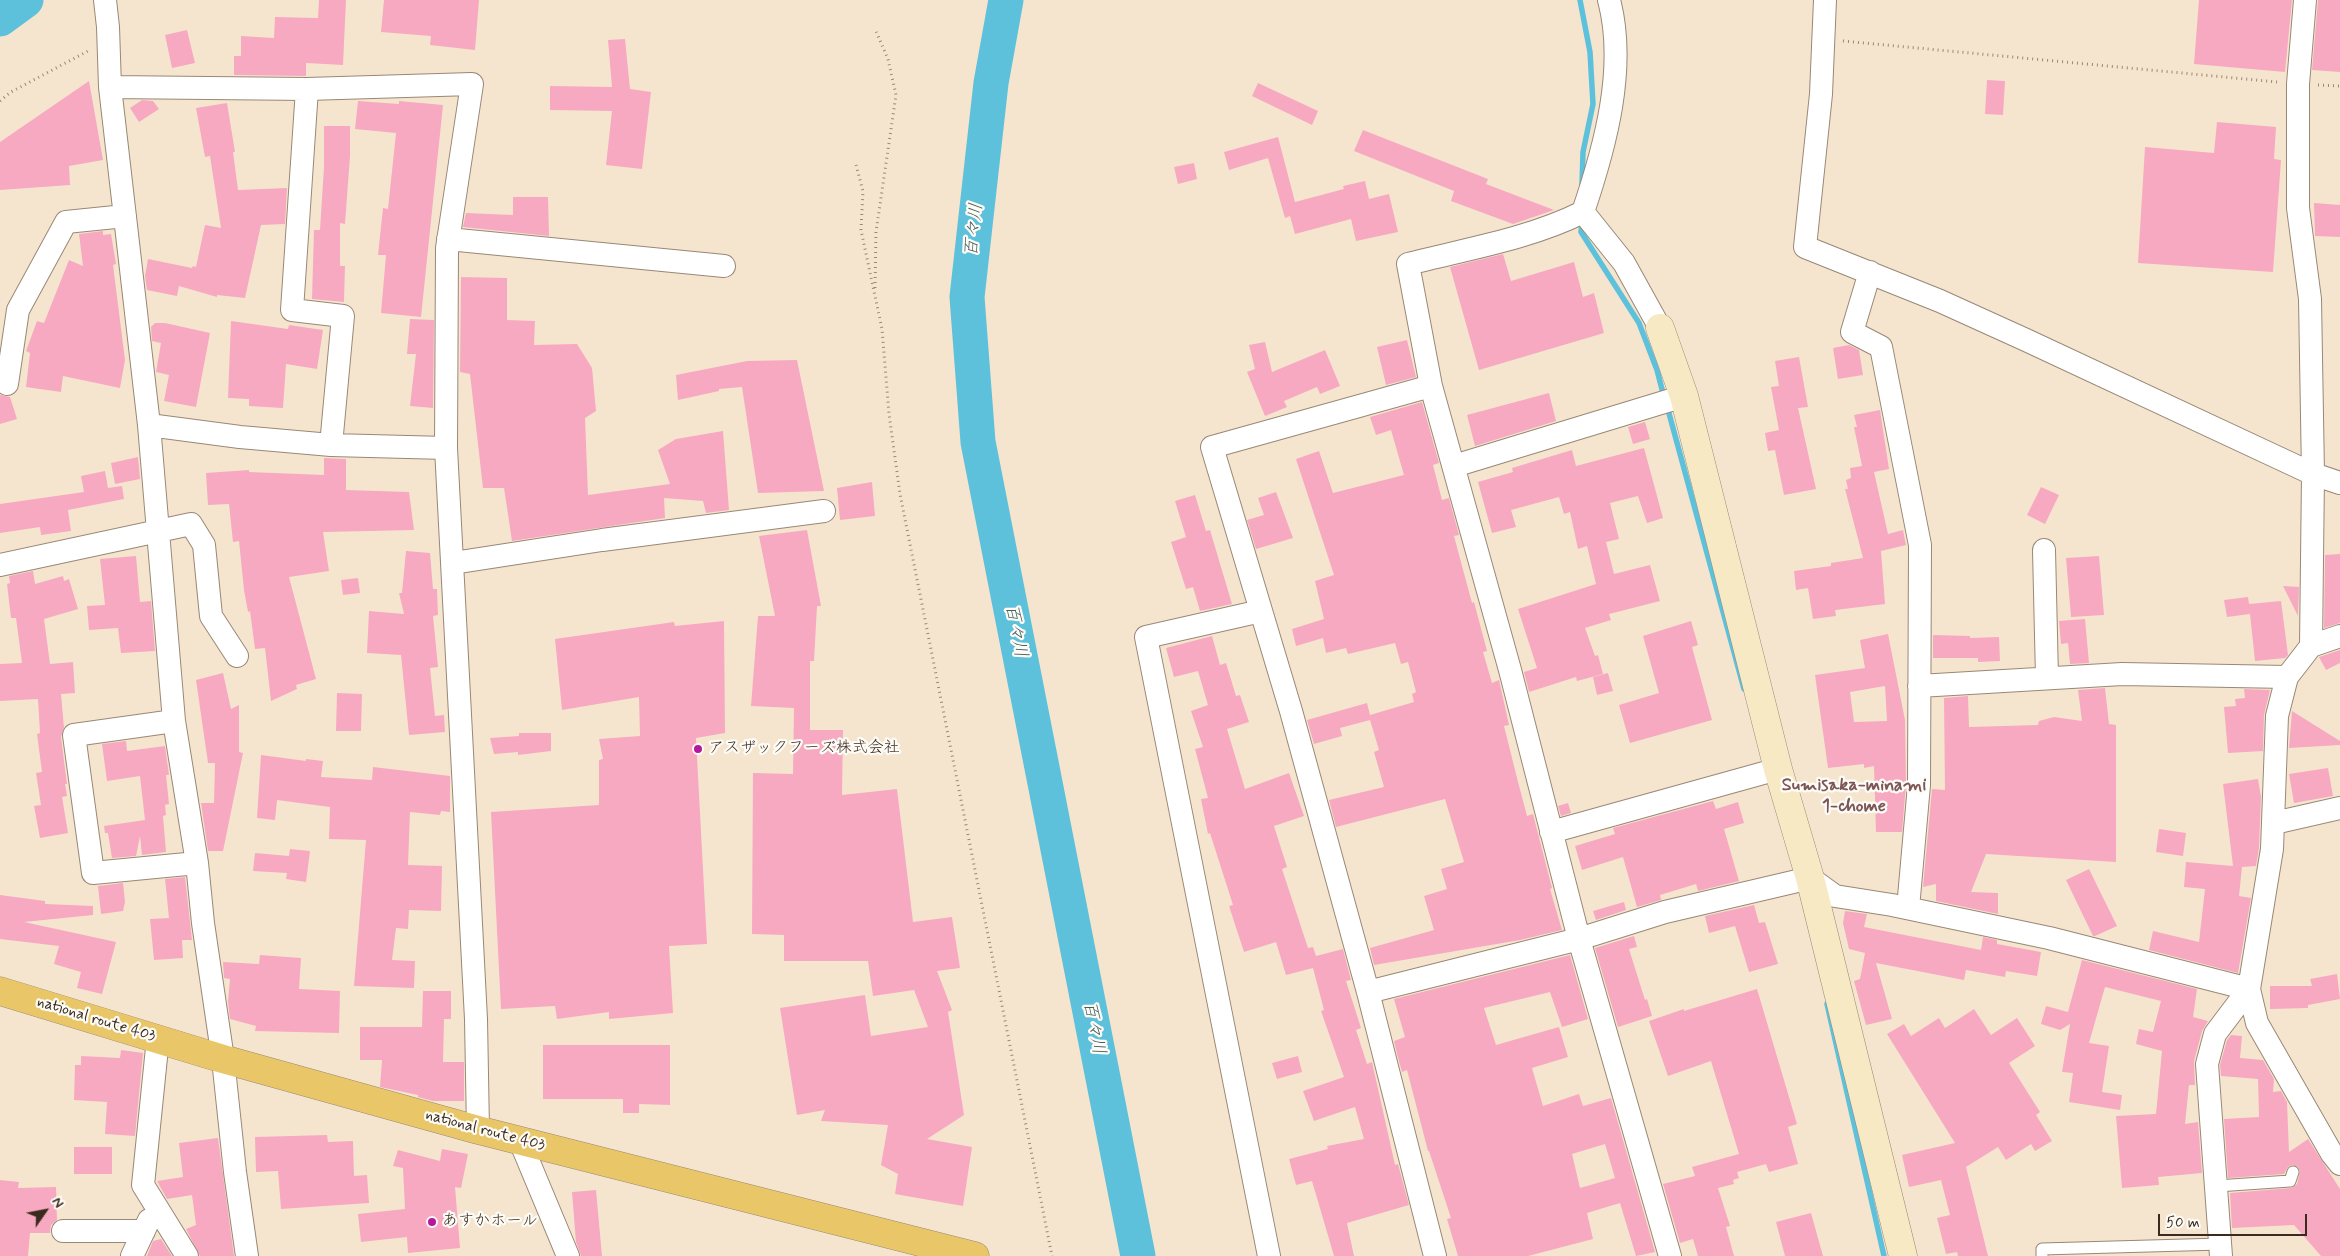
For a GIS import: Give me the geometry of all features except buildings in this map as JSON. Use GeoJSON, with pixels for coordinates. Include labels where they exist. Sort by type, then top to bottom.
{"type":"FeatureCollection","features":[{"type":"Feature","properties":{"kind":"highway","name":"national route 403"},"geometry":{"type":"LineString","coordinates":[[0,991],[223,1059],[478,1130],[975,1256]]}},
{"type":"Feature","properties":{"kind":"street"},"geometry":{"type":"LineString","coordinates":[[105,0],[110,87],[149,425],[156,531],[174,721],[197,863],[203,923],[223,1059],[235,1172],[247,1256]]}},
{"type":"Feature","properties":{"kind":"street"},"geometry":{"type":"LineString","coordinates":[[1609,0],[1617,48],[1601,159],[1583,212],[1564,221],[1533,231],[1408,264],[1431,386],[1510,670],[1578,939],[1670,1256]]}},
{"type":"Feature","properties":{"kind":"street"},"geometry":{"type":"LineString","coordinates":[[1825,0],[1821,94],[1805,247],[1870,272],[2026,340],[2313,474],[2340,483]]}},
{"type":"Feature","properties":{"kind":"street"},"geometry":{"type":"LineString","coordinates":[[2305,0],[2298,84],[2298,208],[2310,299],[2313,474],[2310,646]]}},
{"type":"Feature","properties":{"kind":"street"},"geometry":{"type":"LineString","coordinates":[[110,87],[307,88],[472,84],[448,239],[446,448],[476,1019],[478,1130]]}},
{"type":"Feature","properties":{"kind":"street"},"geometry":{"type":"LineString","coordinates":[[307,88],[292,310],[343,316],[331,445]]}},
{"type":"Feature","properties":{"kind":"street"},"geometry":{"type":"LineString","coordinates":[[1583,212],[1624,263],[1660,328],[1684,396],[1778,769],[1810,878],[1903,1256]]}},
{"type":"Feature","properties":{"kind":"street"},"geometry":{"type":"LineString","coordinates":[[7,384],[18,310],[66,222],[124,216]]}},
{"type":"Feature","properties":{"kind":"street"},"geometry":{"type":"LineString","coordinates":[[448,239],[724,266]]}},
{"type":"Feature","properties":{"kind":"street"},"geometry":{"type":"LineString","coordinates":[[1870,272],[1852,332],[1881,347],[1920,545],[1919,785],[1908,908]]}},
{"type":"Feature","properties":{"kind":"street"},"geometry":{"type":"LineString","coordinates":[[1431,386],[1212,446],[1291,711],[1368,992],[1435,1256]]}},
{"type":"Feature","properties":{"kind":"street"},"geometry":{"type":"LineString","coordinates":[[1454,466],[1684,396]]}},
{"type":"Feature","properties":{"kind":"street"},"geometry":{"type":"LineString","coordinates":[[149,425],[240,437],[331,445],[446,448]]}},
{"type":"Feature","properties":{"kind":"street"},"geometry":{"type":"LineString","coordinates":[[453,563],[602,540],[824,511]]}},
{"type":"Feature","properties":{"kind":"street"},"geometry":{"type":"LineString","coordinates":[[0,564],[191,524],[204,545],[211,616],[236,656]]}},
{"type":"Feature","properties":{"kind":"street"},"geometry":{"type":"LineString","coordinates":[[2044,550],[2048,678]]}},
{"type":"Feature","properties":{"kind":"street"},"geometry":{"type":"LineString","coordinates":[[1261,611],[1146,637],[1269,1256]]}},
{"type":"Feature","properties":{"kind":"street"},"geometry":{"type":"LineString","coordinates":[[2340,636],[2310,646],[2287,676],[2277,716],[2272,849],[2249,989],[2257,1023],[2332,1154],[2340,1164]]}},
{"type":"Feature","properties":{"kind":"street"},"geometry":{"type":"LineString","coordinates":[[1919,686],[2122,674],[2287,676]]}},
{"type":"Feature","properties":{"kind":"street"},"geometry":{"type":"LineString","coordinates":[[174,721],[74,735],[93,873],[197,863]]}},
{"type":"Feature","properties":{"kind":"street"},"geometry":{"type":"LineString","coordinates":[[1551,832],[1778,769]]}},
{"type":"Feature","properties":{"kind":"street"},"geometry":{"type":"LineString","coordinates":[[2274,823],[2340,808]]}},
{"type":"Feature","properties":{"kind":"street"},"geometry":{"type":"LineString","coordinates":[[1368,992],[1578,939],[1665,912],[1810,878],[1836,896],[1908,908],[2049,938],[2249,989]]}},
{"type":"Feature","properties":{"kind":"street"},"geometry":{"type":"LineString","coordinates":[[2221,1250],[2207,1064],[2215,1034],[2249,989]]}},
{"type":"Feature","properties":{"kind":"street"},"geometry":{"type":"LineString","coordinates":[[158,1038],[143,1184],[187,1256]]}},
{"type":"Feature","properties":{"kind":"street"},"geometry":{"type":"LineString","coordinates":[[520,1141],[568,1256]]}},
{"type":"Feature","properties":{"kind":"street"},"geometry":{"type":"LineString","coordinates":[[132,1256],[156,1205]]}},
{"type":"Feature","properties":{"kind":"street"},"geometry":{"type":"LineString","coordinates":[[64,1231],[144,1231]]}},
{"type":"Feature","properties":{"kind":"lane"},"geometry":{"type":"LineString","coordinates":[[2217,1186],[2290,1181],[2293,1172]]}},
{"type":"Feature","properties":{"kind":"lane"},"geometry":{"type":"LineString","coordinates":[[2042,1256],[2042,1249],[2111,1252],[2221,1250]]}},
{"type":"Feature","properties":{"kind":"path"},"geometry":{"type":"LineString","coordinates":[[874,294],[876,232],[896,95],[888,59],[876,29]]}},
{"type":"Feature","properties":{"kind":"path"},"geometry":{"type":"LineString","coordinates":[[0,101],[108,33]]}},
{"type":"Feature","properties":{"kind":"path"},"geometry":{"type":"LineString","coordinates":[[1822,39],[2298,84]]}},
{"type":"Feature","properties":{"kind":"path"},"geometry":{"type":"LineString","coordinates":[[856,165],[863,192],[861,230],[882,329],[889,414],[900,494],[1052,1256]]}},
{"type":"Feature","properties":{"kind":"waterway"},"geometry":{"type":"LineString","coordinates":[[0,19],[26,0]]}},
{"type":"Feature","properties":{"kind":"waterway","name":"百々川"},"geometry":{"type":"LineString","coordinates":[[1006,0],[991,83],[967,297],[978,442],[1138,1256]]}},
{"type":"Feature","properties":{"kind":"waterway"},"geometry":{"type":"LineString","coordinates":[[1580,0],[1590,52],[1593,104],[1583,152],[1582,185]]}},
{"type":"Feature","properties":{"kind":"waterway"},"geometry":{"type":"LineString","coordinates":[[1582,222],[1581,232],[1639,323],[1657,370],[1664,397]]}},
{"type":"Feature","properties":{"kind":"waterway"},"geometry":{"type":"LineString","coordinates":[[1667,406],[1744,689]]}},
{"type":"Feature","properties":{"kind":"waterway"},"geometry":{"type":"LineString","coordinates":[[1827,1004],[1884,1256]]}},
{"type":"Feature","properties":{"kind":"place","name":"アスザックフーズ株式会社"},"geometry":{"type":"Point","coordinates":[698,749]}},
{"type":"Feature","properties":{"kind":"place","name":"あすかホール"},"geometry":{"type":"Point","coordinates":[432,1222]}},
{"type":"Feature","properties":{"kind":"district","name":"Sumisaka-minami 1-chome"},"geometry":{"type":"Point","coordinates":[1854,796]}}]}
